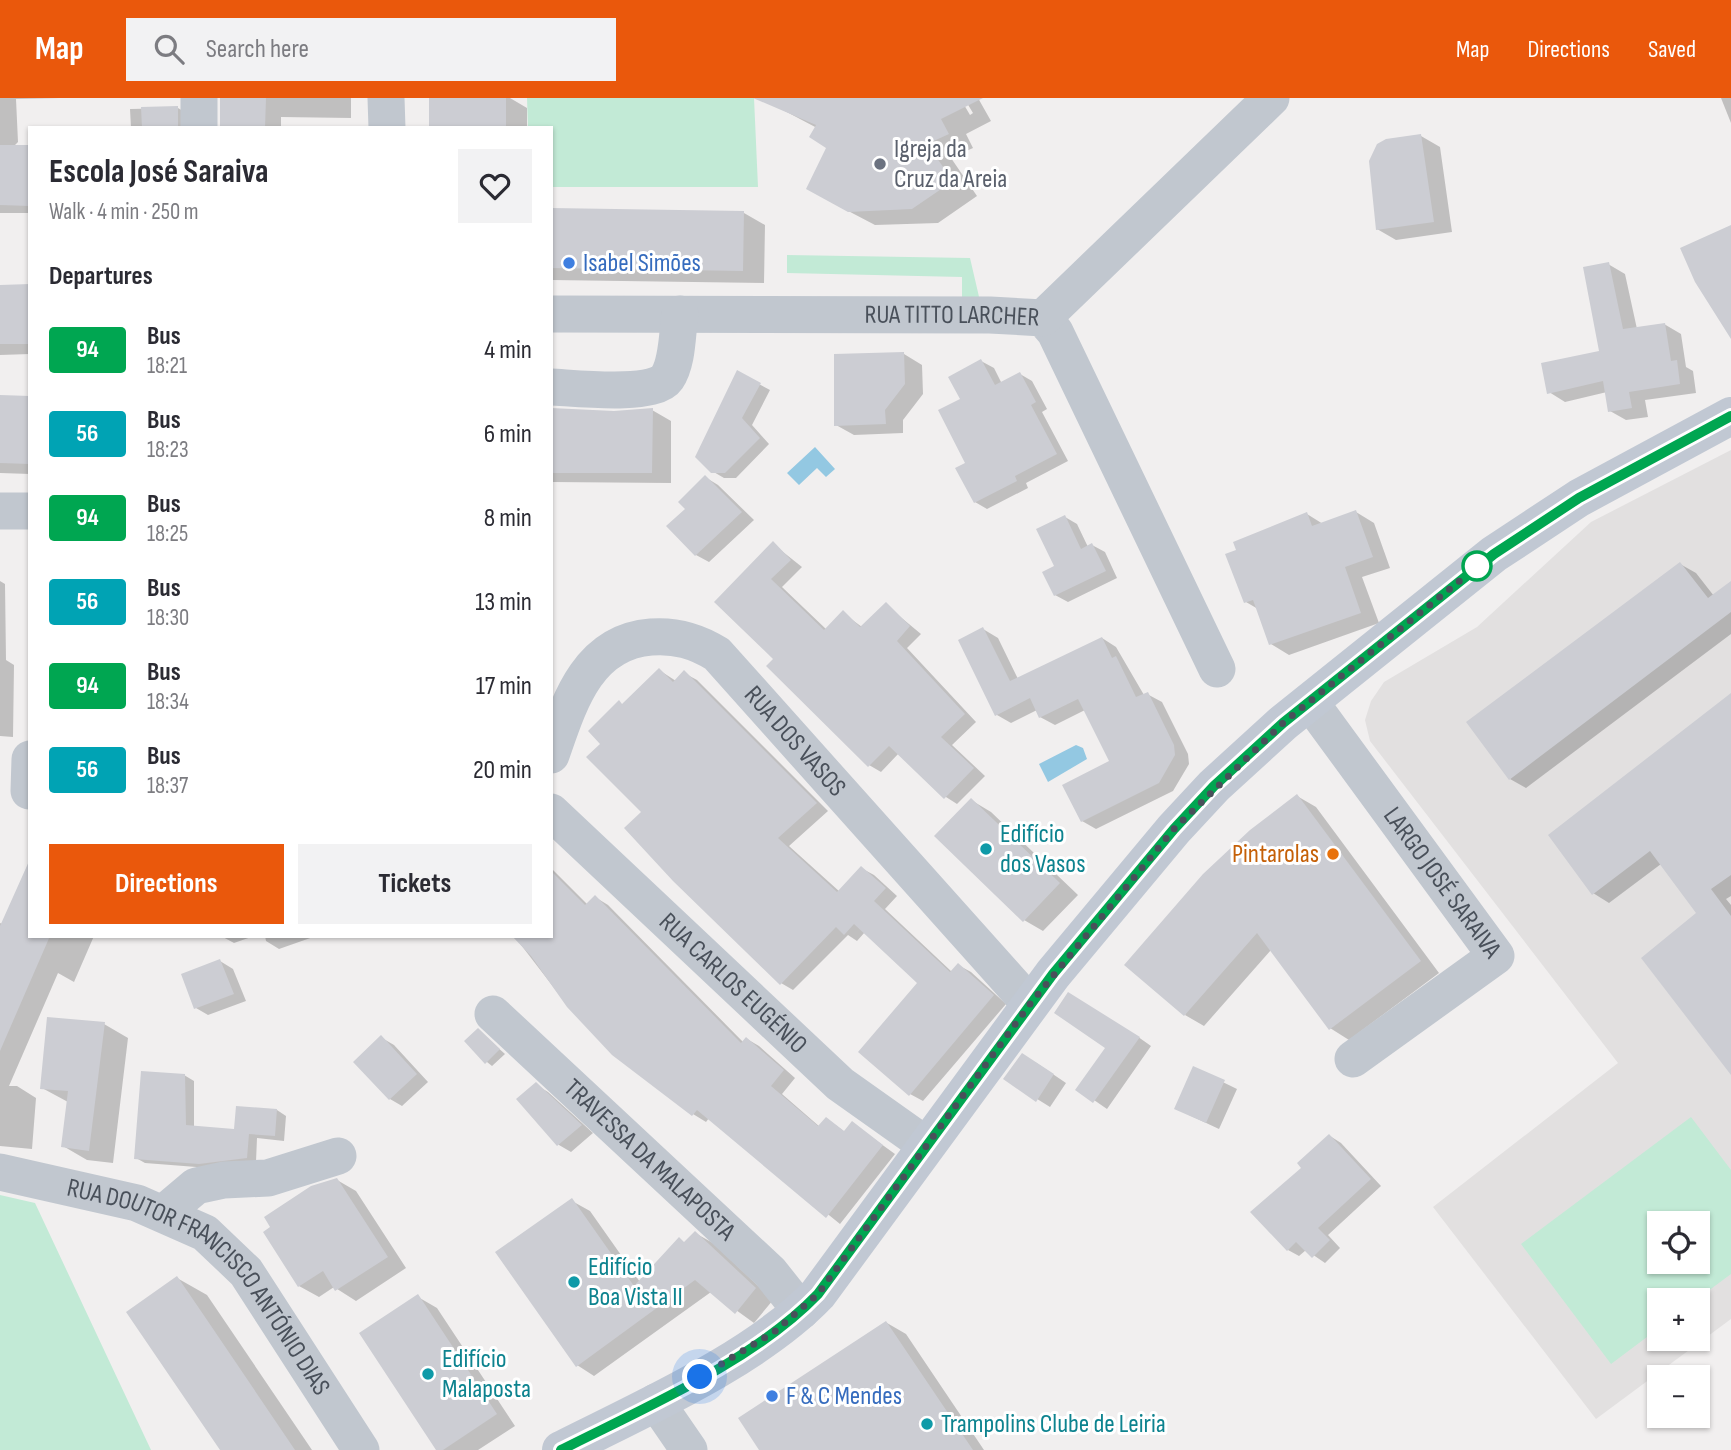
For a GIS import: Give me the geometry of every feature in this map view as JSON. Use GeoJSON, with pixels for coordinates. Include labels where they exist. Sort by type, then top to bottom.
{"type":"FeatureCollection","features":[{"type":"Feature","properties":{"kind":"street"},"geometry":{"type":"LineString","coordinates":[[199,98],[199,126]]}},
{"type":"Feature","properties":{"kind":"street"},"geometry":{"type":"LineString","coordinates":[[386,98],[387,126]]}},
{"type":"Feature","properties":{"kind":"street"},"geometry":{"type":"LineString","coordinates":[[1043,318],[1271,98]]}},
{"type":"Feature","properties":{"kind":"street","name":"RUA TITTO LARCHER"},"geometry":{"type":"LineString","coordinates":[[553,314],[990,315],[1043,318],[1055,332],[1217,669]]}},
{"type":"Feature","properties":{"kind":"street"},"geometry":{"type":"LineString","coordinates":[[553,387],[646,389],[662,384],[669,375],[673,361],[680,314]]}},
{"type":"Feature","properties":{"kind":"street"},"geometry":{"type":"LineString","coordinates":[[561,1450],[656,1402],[745,1351],[801,1311],[818,1294],[1030,1004],[1174,829],[1234,768],[1310,702],[1503,547],[1579,498],[1731,416]]}},
{"type":"Feature","properties":{"kind":"street"},"geometry":{"type":"LineString","coordinates":[[0,511],[28,511]]}},
{"type":"Feature","properties":{"kind":"street","name":"RUA DOS VASOS"},"geometry":{"type":"LineString","coordinates":[[553,750],[575,693],[596,659],[622,643],[639,638],[672,636],[701,644],[717,654],[1030,1004]]}},
{"type":"Feature","properties":{"kind":"street","name":"LARGO JOSÉ SARAIVA"},"geometry":{"type":"LineString","coordinates":[[1310,702],[1496,956],[1353,1059]]}},
{"type":"Feature","properties":{"kind":"street"},"geometry":{"type":"LineString","coordinates":[[0,800],[28,792]]}},
{"type":"Feature","properties":{"kind":"street","name":"RUA CARLOS EUGÉNIO"},"geometry":{"type":"LineString","coordinates":[[553,814],[840,1084],[926,1145]]}},
{"type":"Feature","properties":{"kind":"street","name":"TRAVESSA DA MALAPOSTA"},"geometry":{"type":"LineString","coordinates":[[493,1014],[770,1272],[801,1311]]}},
{"type":"Feature","properties":{"kind":"street"},"geometry":{"type":"LineString","coordinates":[[164,1213],[196,1186],[224,1180],[268,1178],[338,1156]]}},
{"type":"Feature","properties":{"kind":"street","name":"RUA DOUTOR FRANCISCO ANTÓNIO DIAS"},"geometry":{"type":"LineString","coordinates":[[0,1172],[137,1203],[205,1233],[246,1272],[361,1450]]}},
{"type":"Feature","properties":{"kind":"street"},"geometry":{"type":"LineString","coordinates":[[656,1402],[689,1450]]}},
{"type":"Feature","properties":{"kind":"shaded area"},"geometry":{"type":"Polygon","coordinates":[[[1731,450],[1731,1319],[1710,1335],[1710,1288],[1647,1288],[1647,1351],[1688,1351],[1669,1365],[1647,1365],[1647,1381],[1596,1419],[1433,1207],[1618,1063],[1370,741],[1365,720],[1371,701],[1384,682],[1477,627],[1591,522],[1731,450]]]}},
{"type":"Feature","properties":{"kind":"green space"},"geometry":{"type":"Polygon","coordinates":[[[527,98],[754,98],[758,187],[553,187],[553,126],[528,126],[527,98]]]}},
{"type":"Feature","properties":{"kind":"green space"},"geometry":{"type":"Polygon","coordinates":[[[787,255],[970,258],[980,301],[962,301],[962,277],[787,273],[787,255]]]}},
{"type":"Feature","properties":{"kind":"green space"},"geometry":{"type":"Polygon","coordinates":[[[1691,1117],[1731,1170],[1731,1274],[1710,1290],[1647,1288],[1647,1337],[1611,1364],[1521,1244],[1691,1117]]]}},
{"type":"Feature","properties":{"kind":"green space"},"geometry":{"type":"Polygon","coordinates":[[[0,1195],[35,1203],[151,1450],[0,1450],[0,1195]]]}},
{"type":"Feature","properties":{"kind":"water"},"geometry":{"type":"Polygon","coordinates":[[[815,447],[835,469],[826,477],[817,468],[799,485],[787,473],[815,447]]]}},
{"type":"Feature","properties":{"kind":"water"},"geometry":{"type":"Polygon","coordinates":[[[1076,745],[1083,748],[1087,759],[1048,782],[1039,764],[1076,745]]]}},
{"type":"Feature","properties":{"kind":"building"},"geometry":{"type":"Polygon","coordinates":[[[220,98],[266,98],[265,126],[220,126],[220,98]]]}},
{"type":"Feature","properties":{"kind":"building"},"geometry":{"type":"Polygon","coordinates":[[[429,98],[506,98],[506,126],[429,126],[429,98]]]}},
{"type":"Feature","properties":{"kind":"building","name":"Igreja da Cruz da Areia"},"geometry":{"type":"Polygon","coordinates":[[[753,98],[983,98],[941,119],[949,134],[927,144],[953,181],[912,209],[848,212],[806,189],[826,148],[809,137],[816,125],[753,98]]]}},
{"type":"Feature","properties":{"kind":"building"},"geometry":{"type":"Polygon","coordinates":[[[178,106],[178,126],[142,126],[141,107],[178,106]]]}},
{"type":"Feature","properties":{"kind":"building"},"geometry":{"type":"Polygon","coordinates":[[[1421,134],[1434,222],[1376,230],[1369,161],[1377,144],[1386,139],[1421,134]]]}},
{"type":"Feature","properties":{"kind":"building"},"geometry":{"type":"Polygon","coordinates":[[[0,145],[28,145],[28,206],[0,205],[0,145]]]}},
{"type":"Feature","properties":{"kind":"building"},"geometry":{"type":"Polygon","coordinates":[[[553,208],[744,211],[743,271],[553,268],[553,208]]]}},
{"type":"Feature","properties":{"kind":"building"},"geometry":{"type":"Polygon","coordinates":[[[1731,225],[1731,339],[1695,282],[1680,248],[1731,225]]]}},
{"type":"Feature","properties":{"kind":"building"},"geometry":{"type":"Polygon","coordinates":[[[1609,262],[1623,329],[1665,323],[1671,361],[1677,360],[1680,384],[1629,392],[1632,408],[1608,412],[1603,381],[1547,394],[1541,363],[1599,351],[1583,267],[1609,262]]]}},
{"type":"Feature","properties":{"kind":"building"},"geometry":{"type":"Polygon","coordinates":[[[28,284],[28,344],[0,344],[0,285],[28,284]]]}},
{"type":"Feature","properties":{"kind":"building"},"geometry":{"type":"Polygon","coordinates":[[[904,352],[905,384],[885,410],[886,424],[834,426],[834,354],[904,352]]]}},
{"type":"Feature","properties":{"kind":"building"},"geometry":{"type":"Polygon","coordinates":[[[981,359],[995,385],[1020,372],[1036,402],[1031,405],[1057,454],[1015,476],[1017,481],[974,503],[955,468],[965,463],[938,410],[960,399],[948,377],[981,359]]]}},
{"type":"Feature","properties":{"kind":"building"},"geometry":{"type":"Polygon","coordinates":[[[737,370],[761,383],[742,418],[760,438],[725,473],[711,473],[695,457],[737,370]]]}},
{"type":"Feature","properties":{"kind":"building"},"geometry":{"type":"Polygon","coordinates":[[[0,395],[28,396],[28,464],[0,463],[0,395]]]}},
{"type":"Feature","properties":{"kind":"building"},"geometry":{"type":"Polygon","coordinates":[[[553,408],[614,411],[653,408],[652,473],[553,473],[553,408]]]}},
{"type":"Feature","properties":{"kind":"building"},"geometry":{"type":"Polygon","coordinates":[[[705,475],[742,512],[695,556],[666,526],[685,509],[678,502],[705,475]]]}},
{"type":"Feature","properties":{"kind":"building"},"geometry":{"type":"Polygon","coordinates":[[[1356,510],[1373,557],[1345,567],[1361,613],[1269,645],[1253,600],[1244,603],[1225,554],[1236,550],[1233,542],[1307,512],[1312,526],[1356,510]]]}},
{"type":"Feature","properties":{"kind":"building"},"geometry":{"type":"Polygon","coordinates":[[[1065,515],[1081,549],[1092,543],[1106,571],[1054,596],[1042,572],[1054,566],[1036,529],[1065,515]]]}},
{"type":"Feature","properties":{"kind":"building"},"geometry":{"type":"Polygon","coordinates":[[[773,541],[791,560],[771,579],[824,630],[843,610],[860,627],[886,602],[910,626],[897,641],[965,714],[941,737],[974,768],[944,799],[889,746],[868,767],[766,666],[773,659],[714,602],[773,541]]]}},
{"type":"Feature","properties":{"kind":"building"},"geometry":{"type":"Polygon","coordinates":[[[1680,562],[1708,598],[1731,581],[1731,612],[1509,780],[1466,722],[1680,562]]]}},
{"type":"Feature","properties":{"kind":"building"},"geometry":{"type":"Polygon","coordinates":[[[983,627],[1010,681],[1102,637],[1112,658],[1116,656],[1136,697],[1148,692],[1174,745],[1175,755],[1159,783],[1081,822],[1062,785],[1109,761],[1078,699],[1039,718],[1030,698],[995,716],[958,640],[983,627]]]}},
{"type":"Feature","properties":{"kind":"building"},"geometry":{"type":"Polygon","coordinates":[[[659,668],[673,682],[684,670],[817,803],[778,838],[837,892],[861,866],[886,888],[874,901],[950,972],[958,963],[994,995],[909,1096],[858,1052],[917,983],[854,924],[844,935],[836,927],[780,985],[673,881],[624,828],[641,812],[586,757],[600,744],[588,731],[619,700],[622,704],[659,668]]]}},
{"type":"Feature","properties":{"kind":"building"},"geometry":{"type":"Polygon","coordinates":[[[1731,693],[1731,875],[1711,889],[1731,916],[1731,1075],[1641,958],[1696,913],[1650,851],[1592,895],[1548,835],[1731,693]]]}},
{"type":"Feature","properties":{"kind":"building"},"geometry":{"type":"Polygon","coordinates":[[[1297,794],[1421,961],[1329,1030],[1257,933],[1184,1016],[1124,965],[1203,874],[1250,830],[1297,794]]]}},
{"type":"Feature","properties":{"kind":"building","name":"Edifício dos Vasos"},"geometry":{"type":"Polygon","coordinates":[[[971,798],[1060,883],[1023,922],[934,836],[971,798]]]}},
{"type":"Feature","properties":{"kind":"building"},"geometry":{"type":"Polygon","coordinates":[[[28,863],[28,938],[49,938],[0,1051],[0,926],[28,863]]]}},
{"type":"Feature","properties":{"kind":"building"},"geometry":{"type":"Polygon","coordinates":[[[553,873],[585,905],[595,895],[741,1043],[746,1037],[784,1070],[771,1086],[818,1126],[826,1117],[844,1131],[852,1121],[883,1145],[826,1218],[697,1110],[692,1116],[612,1055],[567,1007],[531,956],[514,938],[553,938],[553,873]]]}},
{"type":"Feature","properties":{"kind":"building"},"geometry":{"type":"Polygon","coordinates":[[[220,959],[234,994],[194,1009],[181,974],[220,959]]]}},
{"type":"Feature","properties":{"kind":"building"},"geometry":{"type":"Polygon","coordinates":[[[1068,992],[1140,1037],[1093,1103],[1075,1090],[1105,1048],[1054,1013],[1068,992]]]}},
{"type":"Feature","properties":{"kind":"building"},"geometry":{"type":"Polygon","coordinates":[[[47,1017],[105,1022],[89,1151],[61,1147],[68,1091],[40,1089],[47,1017]]]}},
{"type":"Feature","properties":{"kind":"building"},"geometry":{"type":"Polygon","coordinates":[[[478,1028],[500,1049],[485,1064],[464,1041],[478,1028]]]}},
{"type":"Feature","properties":{"kind":"building"},"geometry":{"type":"Polygon","coordinates":[[[381,1035],[417,1074],[389,1100],[353,1062],[381,1035]]]}},
{"type":"Feature","properties":{"kind":"building"},"geometry":{"type":"Polygon","coordinates":[[[1022,1053],[1054,1074],[1036,1102],[1003,1079],[1022,1053]]]}},
{"type":"Feature","properties":{"kind":"building"},"geometry":{"type":"Polygon","coordinates":[[[1193,1066],[1225,1080],[1206,1123],[1174,1109],[1193,1066]]]}},
{"type":"Feature","properties":{"kind":"building"},"geometry":{"type":"Polygon","coordinates":[[[141,1071],[185,1074],[186,1125],[234,1129],[236,1106],[277,1109],[275,1136],[249,1134],[247,1158],[199,1164],[134,1159],[141,1071]]]}},
{"type":"Feature","properties":{"kind":"building"},"geometry":{"type":"Polygon","coordinates":[[[536,1082],[582,1125],[557,1146],[516,1099],[536,1082]]]}},
{"type":"Feature","properties":{"kind":"building"},"geometry":{"type":"Polygon","coordinates":[[[1329,1134],[1371,1179],[1318,1228],[1330,1240],[1312,1258],[1296,1242],[1287,1251],[1250,1212],[1301,1168],[1297,1163],[1329,1134]]]}},
{"type":"Feature","properties":{"kind":"building"},"geometry":{"type":"Polygon","coordinates":[[[337,1178],[388,1257],[335,1291],[323,1271],[298,1287],[263,1232],[270,1227],[264,1217],[311,1186],[337,1178]]]}},
{"type":"Feature","properties":{"kind":"building","name":"Edifício Boa Vista II"},"geometry":{"type":"Polygon","coordinates":[[[572,1198],[634,1286],[679,1237],[684,1242],[695,1231],[756,1288],[735,1314],[695,1280],[576,1367],[495,1252],[572,1198]]]}},
{"type":"Feature","properties":{"kind":"building"},"geometry":{"type":"Polygon","coordinates":[[[177,1276],[295,1450],[220,1450],[126,1312],[177,1276]]]}},
{"type":"Feature","properties":{"kind":"building","name":"Edifício Malaposta"},"geometry":{"type":"Polygon","coordinates":[[[418,1294],[497,1414],[443,1450],[436,1450],[359,1333],[418,1294]]]}},
{"type":"Feature","properties":{"kind":"building"},"geometry":{"type":"Polygon","coordinates":[[[886,1321],[973,1450],[759,1450],[738,1418],[886,1321]]]}},
{"type":"Feature","properties":{"kind":"bus line","name":"94"},"geometry":{"type":"LineString","coordinates":[[561,1450],[656,1402],[745,1351],[801,1311],[818,1294],[1053,974],[1174,829],[1214,786],[1283,723],[1470,571],[1536,525],[1579,498],[1731,416]]}},
{"type":"Feature","properties":{"kind":"place","name":"Igreja da Cruz da Areia"},"geometry":{"type":"Point","coordinates":[880,164]}},
{"type":"Feature","properties":{"kind":"place","name":"Isabel Simões"},"geometry":{"type":"Point","coordinates":[569,263]}},
{"type":"Feature","properties":{"kind":"place","name":"Edifício dos Vasos"},"geometry":{"type":"Point","coordinates":[986,849]}},
{"type":"Feature","properties":{"kind":"place","name":"Pintarolas"},"geometry":{"type":"Point","coordinates":[1333,854]}},
{"type":"Feature","properties":{"kind":"place","name":"Edifício Boa Vista II"},"geometry":{"type":"Point","coordinates":[574,1282]}},
{"type":"Feature","properties":{"kind":"place","name":"Edifício Malaposta"},"geometry":{"type":"Point","coordinates":[428,1374]}},
{"type":"Feature","properties":{"kind":"place","name":"F & C Mendes"},"geometry":{"type":"Point","coordinates":[772,1396]}},
{"type":"Feature","properties":{"kind":"place","name":"Trampolins Clube de Leiria"},"geometry":{"type":"Point","coordinates":[927,1424]}},
{"type":"Feature","properties":{"kind":"route"},"geometry":{"type":"LineString","coordinates":[[700,1377],[774,1332],[818,1294],[1053,974],[1174,829],[1214,786],[1283,723],[1482,563],[1477,566]]}}]}
